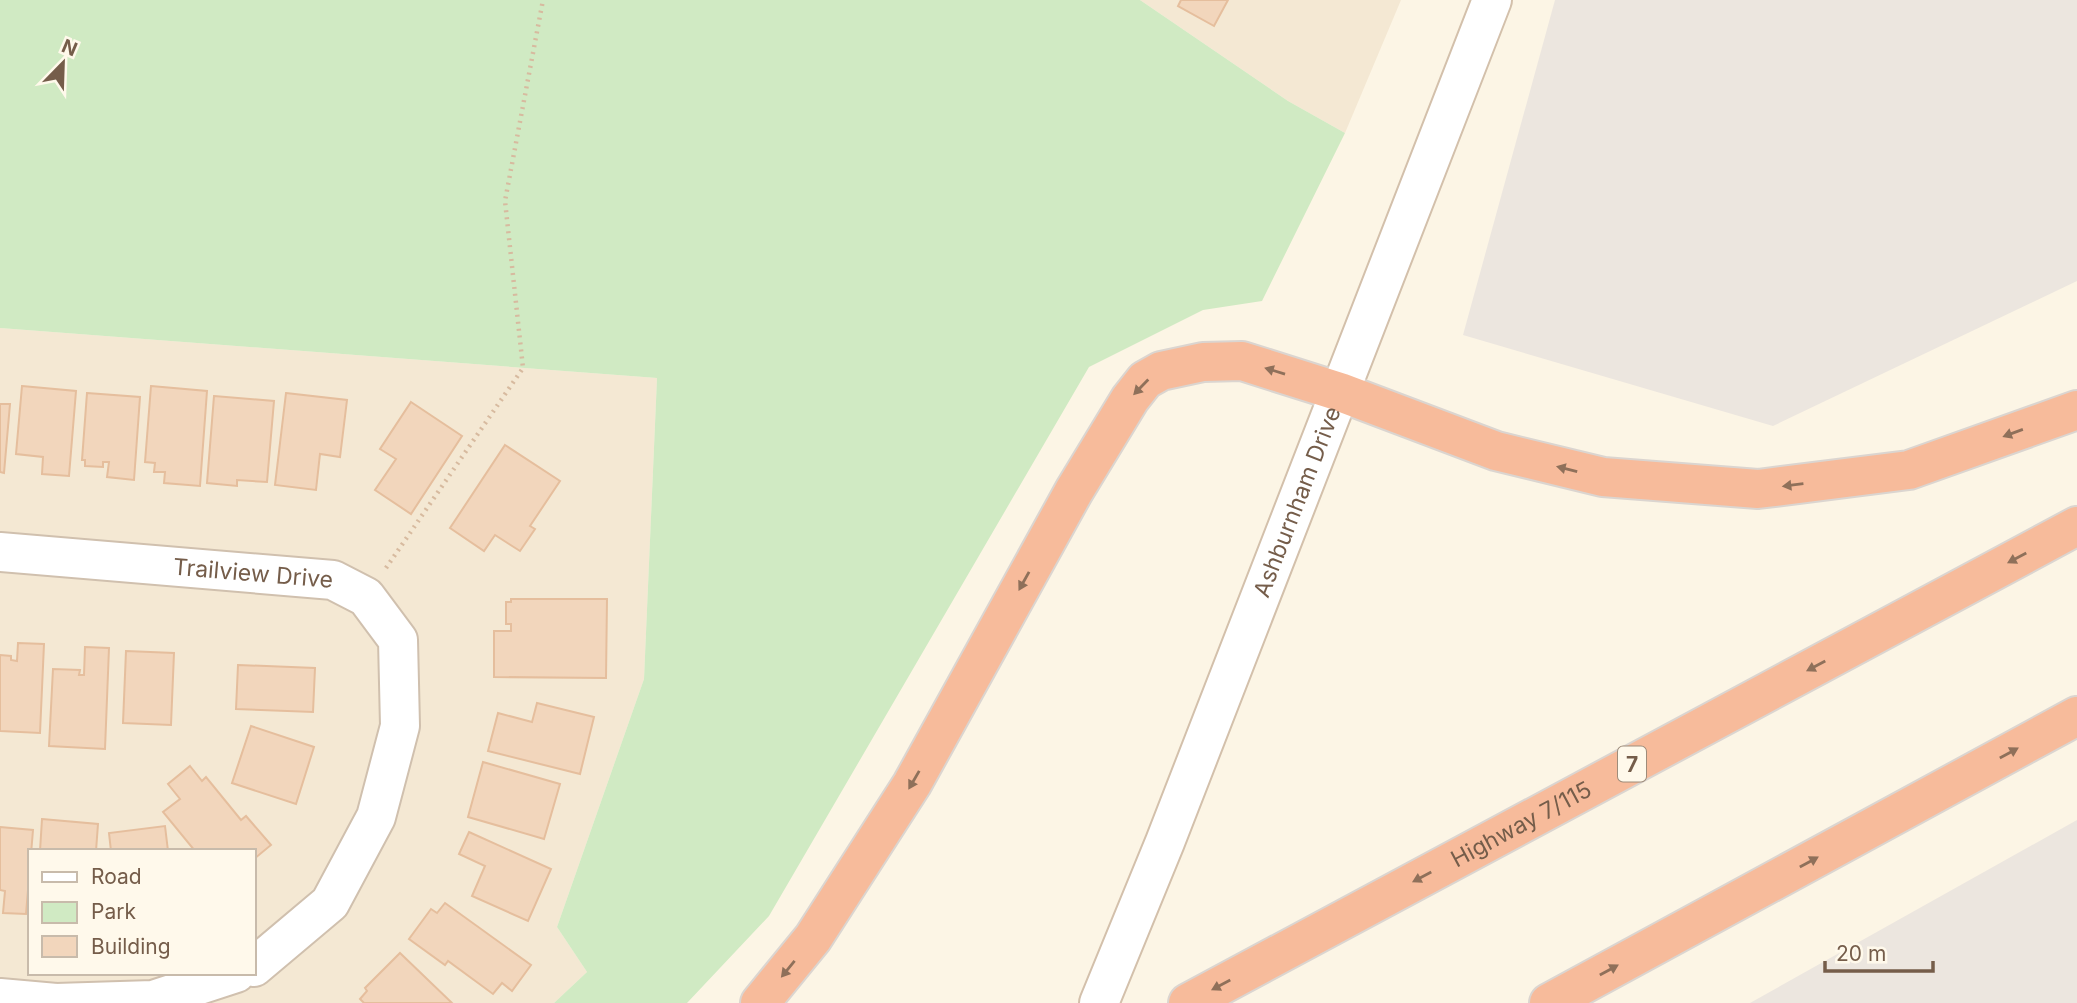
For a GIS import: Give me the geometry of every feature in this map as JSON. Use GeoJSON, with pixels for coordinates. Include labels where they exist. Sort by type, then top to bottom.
{"type":"FeatureCollection","features":[{"type":"Feature","properties":{"kind":"highway"},"geometry":{"type":"LineString","coordinates":[[760,1003],[813,938],[912,784],[1074,491],[1130,399],[1145,380],[1161,371],[1203,362],[1242,360],[1340,392],[1496,451],[1603,477],[1758,489],[1909,470],[2077,410]]}},
{"type":"Feature","properties":{"kind":"highway","name":"Highway 7/115"},"geometry":{"type":"LineString","coordinates":[[1188,1003],[2077,526]]}},
{"type":"Feature","properties":{"kind":"highway"},"geometry":{"type":"LineString","coordinates":[[1549,1003],[2077,716]]}},
{"type":"Feature","properties":{"kind":"main road","name":"Ashburnham Drive"},"geometry":{"type":"LineString","coordinates":[[1099,1003],[1165,842],[1492,0]]}},
{"type":"Feature","properties":{"kind":"main road","name":"Trailview Drive"},"geometry":{"type":"LineString","coordinates":[[0,552],[333,580],[366,597],[398,640],[400,726],[376,817],[330,903],[256,965]]}},
{"type":"Feature","properties":{"kind":"main road"},"geometry":{"type":"LineString","coordinates":[[0,998],[56,1003],[153,1000],[230,975]]}},
{"type":"Feature","properties":{"kind":"path"},"geometry":{"type":"LineString","coordinates":[[366,597],[523,368],[505,201],[543,0]]}},
{"type":"Feature","properties":{"kind":"shaded area"},"geometry":{"type":"Polygon","coordinates":[[[1140,0],[1401,0],[1345,133],[1288,101],[1140,0]]]}},
{"type":"Feature","properties":{"kind":"shaded area"},"geometry":{"type":"Polygon","coordinates":[[[1555,0],[2077,0],[2077,281],[1773,426],[1463,335],[1555,0]]]}},
{"type":"Feature","properties":{"kind":"shaded area"},"geometry":{"type":"Polygon","coordinates":[[[0,328],[657,378],[644,679],[557,927],[587,972],[554,1003],[0,1003],[0,328]]]}},
{"type":"Feature","properties":{"kind":"shaded area"},"geometry":{"type":"Polygon","coordinates":[[[2077,820],[2077,1003],[1750,1003],[2077,820]]]}},
{"type":"Feature","properties":{"kind":"green space"},"geometry":{"type":"Polygon","coordinates":[[[0,0],[1140,0],[1288,101],[1345,133],[1262,301],[1203,310],[1089,367],[769,916],[687,1003],[554,1003],[587,972],[557,927],[644,679],[657,378],[0,328],[0,0]]]}},
{"type":"Feature","properties":{"kind":"building"},"geometry":{"type":"Polygon","coordinates":[[[1181,0],[1228,0],[1214,26],[1178,6],[1181,0]]]}},
{"type":"Feature","properties":{"kind":"building"},"geometry":{"type":"Polygon","coordinates":[[[22,386],[76,391],[69,476],[42,474],[43,457],[16,454],[22,386]]]}},
{"type":"Feature","properties":{"kind":"building"},"geometry":{"type":"Polygon","coordinates":[[[151,386],[207,391],[200,486],[164,483],[165,472],[154,472],[155,463],[145,462],[151,386]]]}},
{"type":"Feature","properties":{"kind":"building"},"geometry":{"type":"Polygon","coordinates":[[[87,393],[140,397],[134,480],[107,477],[109,462],[103,462],[103,467],[85,466],[85,460],[82,460],[87,393]]]}},
{"type":"Feature","properties":{"kind":"building"},"geometry":{"type":"Polygon","coordinates":[[[286,393],[347,400],[340,457],[320,454],[316,490],[275,485],[286,393]]]}},
{"type":"Feature","properties":{"kind":"building"},"geometry":{"type":"Polygon","coordinates":[[[214,396],[274,401],[267,482],[237,480],[237,486],[207,483],[214,396]]]}},
{"type":"Feature","properties":{"kind":"building"},"geometry":{"type":"Polygon","coordinates":[[[411,402],[462,436],[411,514],[375,490],[396,459],[380,449],[411,402]]]}},
{"type":"Feature","properties":{"kind":"building"},"geometry":{"type":"Polygon","coordinates":[[[0,404],[10,404],[4,473],[0,472],[0,404]]]}},
{"type":"Feature","properties":{"kind":"building"},"geometry":{"type":"Polygon","coordinates":[[[505,445],[560,481],[530,526],[535,529],[520,551],[495,535],[484,551],[450,528],[505,445]]]}},
{"type":"Feature","properties":{"kind":"building"},"geometry":{"type":"Polygon","coordinates":[[[511,599],[607,599],[606,678],[494,677],[494,631],[511,631],[511,624],[506,624],[506,602],[511,602],[511,599]]]}},
{"type":"Feature","properties":{"kind":"building"},"geometry":{"type":"Polygon","coordinates":[[[18,643],[44,644],[40,733],[0,731],[0,655],[11,656],[11,660],[17,661],[18,643]]]}},
{"type":"Feature","properties":{"kind":"building"},"geometry":{"type":"Polygon","coordinates":[[[85,647],[109,648],[105,749],[49,746],[53,669],[80,670],[79,675],[84,675],[85,647]]]}},
{"type":"Feature","properties":{"kind":"building"},"geometry":{"type":"Polygon","coordinates":[[[126,651],[174,653],[171,725],[123,723],[126,651]]]}},
{"type":"Feature","properties":{"kind":"building"},"geometry":{"type":"Polygon","coordinates":[[[238,665],[315,668],[313,712],[236,709],[238,665]]]}},
{"type":"Feature","properties":{"kind":"building"},"geometry":{"type":"Polygon","coordinates":[[[537,703],[594,717],[580,774],[488,751],[498,713],[532,722],[537,703]]]}},
{"type":"Feature","properties":{"kind":"building"},"geometry":{"type":"Polygon","coordinates":[[[251,726],[314,747],[296,804],[232,783],[251,726]]]}},
{"type":"Feature","properties":{"kind":"building"},"geometry":{"type":"Polygon","coordinates":[[[483,762],[560,784],[544,839],[468,817],[483,762]]]}},
{"type":"Feature","properties":{"kind":"building"},"geometry":{"type":"Polygon","coordinates":[[[190,766],[202,781],[206,777],[241,820],[246,816],[271,845],[256,857],[256,849],[193,849],[163,812],[180,799],[168,784],[190,766]]]}},
{"type":"Feature","properties":{"kind":"building"},"geometry":{"type":"Polygon","coordinates":[[[42,819],[98,824],[96,849],[40,849],[42,819]]]}},
{"type":"Feature","properties":{"kind":"building"},"geometry":{"type":"Polygon","coordinates":[[[165,826],[168,849],[111,849],[109,833],[165,826]]]}},
{"type":"Feature","properties":{"kind":"building"},"geometry":{"type":"Polygon","coordinates":[[[0,827],[33,830],[31,849],[28,849],[26,914],[3,913],[5,891],[0,890],[0,827]]]}},
{"type":"Feature","properties":{"kind":"building"},"geometry":{"type":"Polygon","coordinates":[[[469,832],[551,869],[528,921],[472,896],[485,866],[459,854],[469,832]]]}},
{"type":"Feature","properties":{"kind":"building"},"geometry":{"type":"Polygon","coordinates":[[[445,903],[531,965],[512,991],[502,983],[493,994],[448,961],[445,965],[409,939],[431,909],[437,913],[445,903]]]}},
{"type":"Feature","properties":{"kind":"building"},"geometry":{"type":"Polygon","coordinates":[[[400,953],[452,1003],[364,1003],[360,999],[367,991],[365,988],[400,953]]]}}]}
